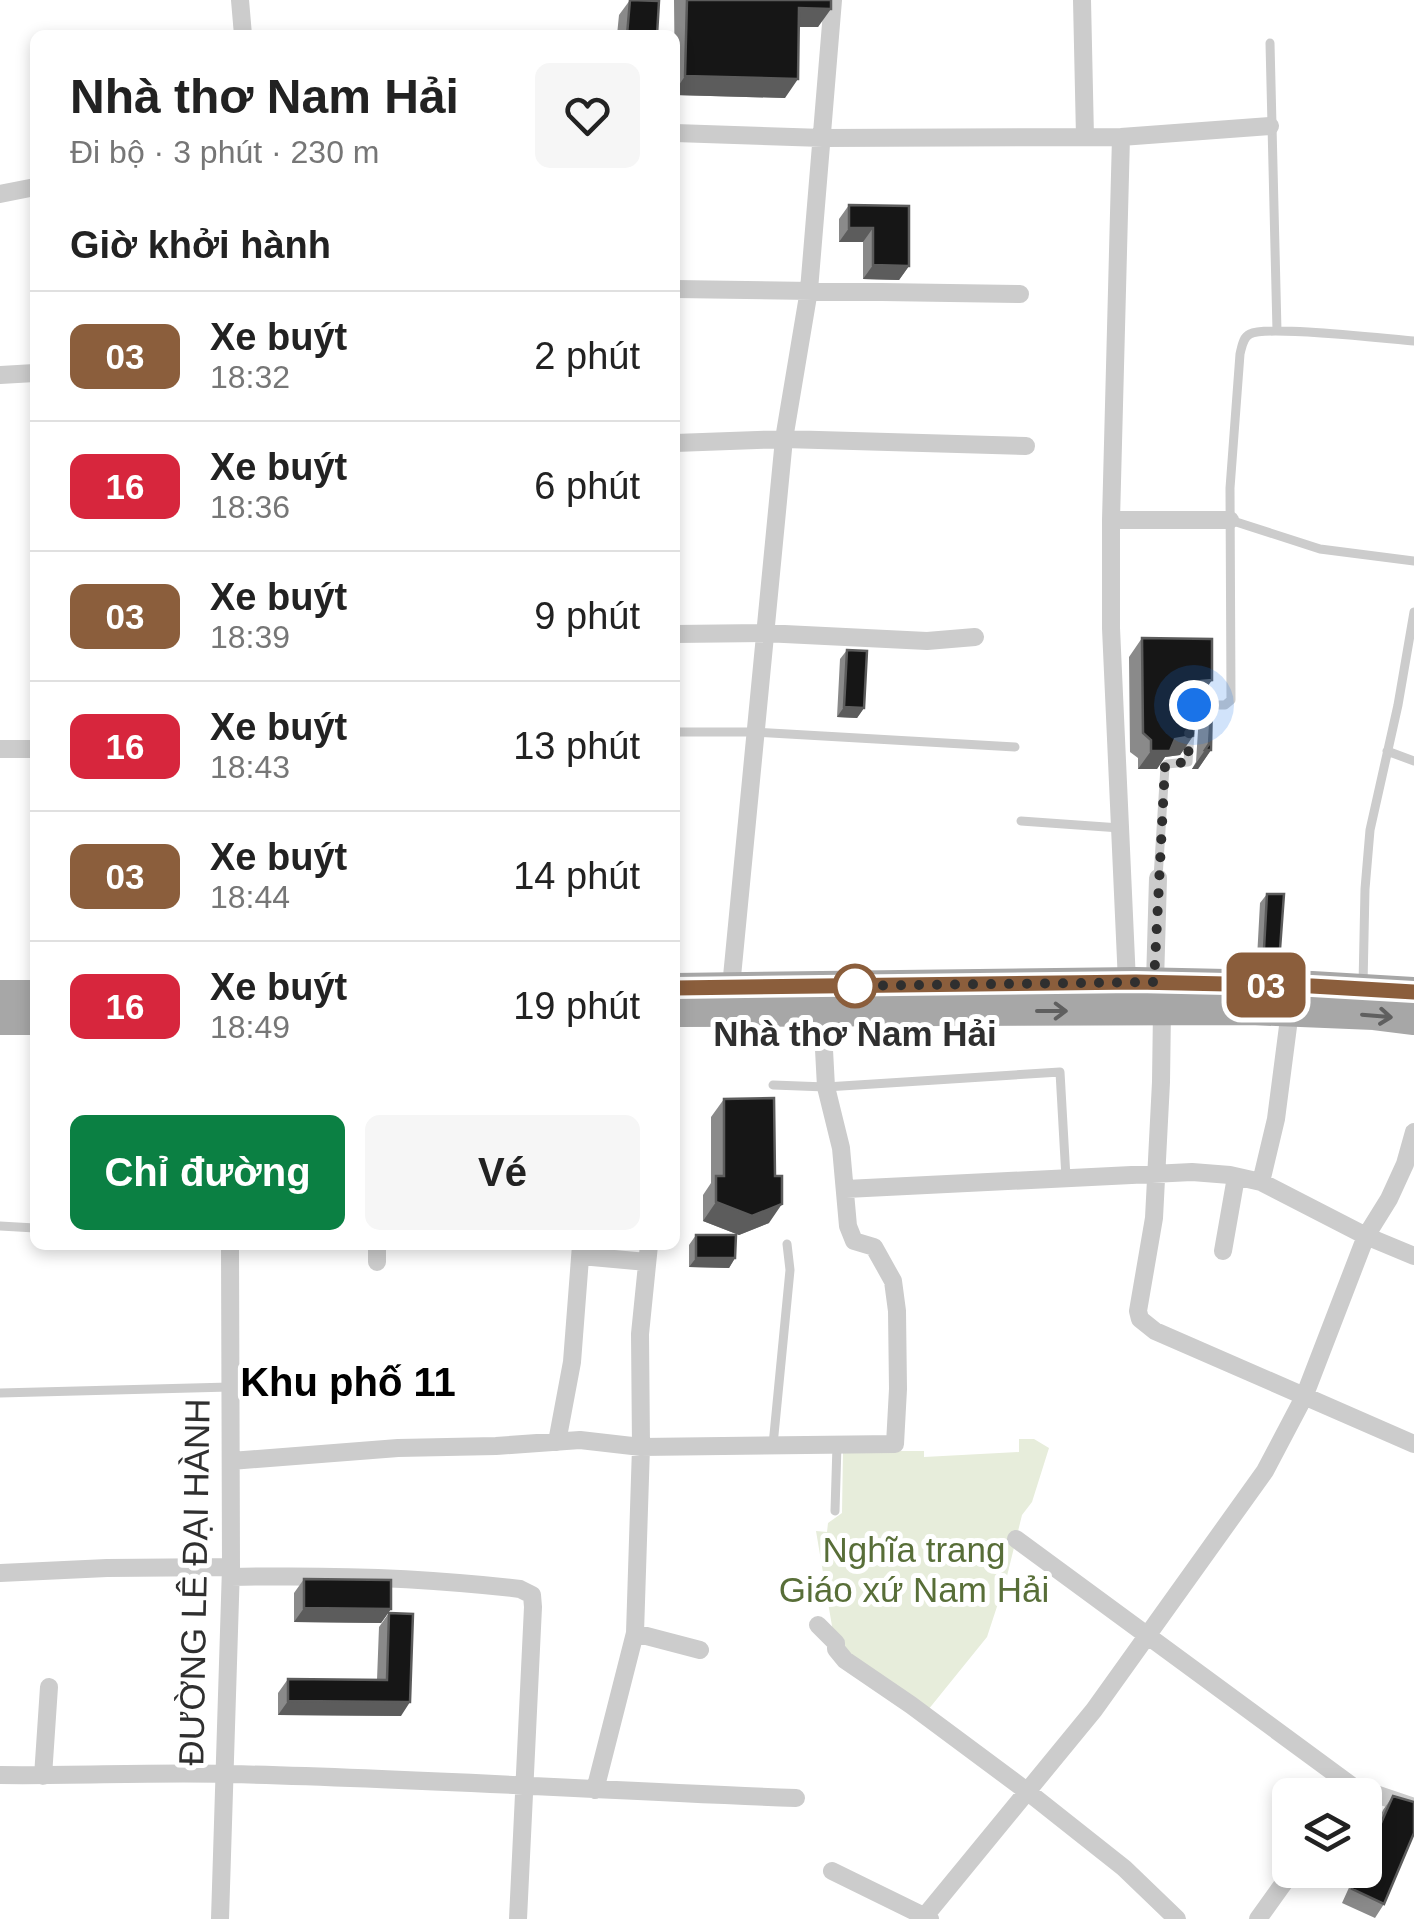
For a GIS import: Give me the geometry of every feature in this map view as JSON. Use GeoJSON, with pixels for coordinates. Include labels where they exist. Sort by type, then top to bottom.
{"type":"FeatureCollection","features":[{"type":"Feature","properties":{"kind":"main road"},"geometry":{"type":"LineString","coordinates":[[680,988],[1143,996],[1414,1020]]}},
{"type":"Feature","properties":{"kind":"main road"},"geometry":{"type":"LineString","coordinates":[[680,1012],[822,1012],[1362,989],[1414,992]]}},
{"type":"Feature","properties":{"kind":"main road"},"geometry":{"type":"LineString","coordinates":[[0,995],[30,996]]}},
{"type":"Feature","properties":{"kind":"main road"},"geometry":{"type":"LineString","coordinates":[[0,1020],[30,1020]]}},
{"type":"Feature","properties":{"kind":"street"},"geometry":{"type":"LineString","coordinates":[[240,0],[243,30]]}},
{"type":"Feature","properties":{"kind":"street"},"geometry":{"type":"LineString","coordinates":[[730,987],[784,438],[809,290],[833,0]]}},
{"type":"Feature","properties":{"kind":"street"},"geometry":{"type":"LineString","coordinates":[[1082,0],[1086,137]]}},
{"type":"Feature","properties":{"kind":"street"},"geometry":{"type":"LineString","coordinates":[[680,134],[1120,137],[1270,126]]}},
{"type":"Feature","properties":{"kind":"street"},"geometry":{"type":"LineString","coordinates":[[1120,137],[1110,520],[1120,828],[1143,996],[1161,1082],[1154,1218],[1138,1310],[1140,1319],[1156,1330],[1414,1444]]}},
{"type":"Feature","properties":{"kind":"street"},"geometry":{"type":"LineString","coordinates":[[0,194],[30,188]]}},
{"type":"Feature","properties":{"kind":"street"},"geometry":{"type":"LineString","coordinates":[[680,288],[1020,294]]}},
{"type":"Feature","properties":{"kind":"street"},"geometry":{"type":"LineString","coordinates":[[0,375],[30,373]]}},
{"type":"Feature","properties":{"kind":"street"},"geometry":{"type":"LineString","coordinates":[[680,443],[784,438],[1026,446]]}},
{"type":"Feature","properties":{"kind":"street"},"geometry":{"type":"LineString","coordinates":[[1110,520],[1230,520]]}},
{"type":"Feature","properties":{"kind":"street"},"geometry":{"type":"LineString","coordinates":[[680,634],[764,633],[927,642],[975,636]]}},
{"type":"Feature","properties":{"kind":"street"},"geometry":{"type":"LineString","coordinates":[[0,750],[30,749]]}},
{"type":"Feature","properties":{"kind":"street"},"geometry":{"type":"LineString","coordinates":[[1143,996],[1158,878]]}},
{"type":"Feature","properties":{"kind":"street"},"geometry":{"type":"LineString","coordinates":[[1261,1182],[1274,1131],[1290,1011]]}},
{"type":"Feature","properties":{"kind":"street"},"geometry":{"type":"LineString","coordinates":[[231,1461],[580,1440],[641,1447],[895,1444],[898,1389],[893,1281],[874,1247],[854,1241],[848,1226],[841,1148],[826,1086],[822,1012]]}},
{"type":"Feature","properties":{"kind":"street"},"geometry":{"type":"LineString","coordinates":[[832,1871],[928,1918],[1094,1710],[1266,1471],[1304,1397],[1366,1236],[1405,1164],[1414,1132]]}},
{"type":"Feature","properties":{"kind":"street"},"geometry":{"type":"LineString","coordinates":[[846,1189],[1192,1172],[1236,1176],[1261,1182],[1414,1256]]}},
{"type":"Feature","properties":{"kind":"street"},"geometry":{"type":"LineString","coordinates":[[1223,1251],[1236,1176]]}},
{"type":"Feature","properties":{"kind":"street","name":"ĐƯỜNG LÊ ĐẠI HÀNH"},"geometry":{"type":"LineString","coordinates":[[220,1919],[231,1572],[230,1250]]}},
{"type":"Feature","properties":{"kind":"street"},"geometry":{"type":"LineString","coordinates":[[557,1442],[572,1362],[581,1251],[648,1253],[640,1334],[635,1634],[596,1790]]}},
{"type":"Feature","properties":{"kind":"street"},"geometry":{"type":"LineString","coordinates":[[1016,1539],[1333,1778]]}},
{"type":"Feature","properties":{"kind":"street"},"geometry":{"type":"LineString","coordinates":[[0,1573],[107,1568],[338,1575],[526,1590],[532,1595],[534,1607],[518,1919]]}},
{"type":"Feature","properties":{"kind":"street"},"geometry":{"type":"LineString","coordinates":[[818,1625],[836,1643],[845,1660],[1028,1792],[1124,1868],[1177,1919]]}},
{"type":"Feature","properties":{"kind":"street"},"geometry":{"type":"LineString","coordinates":[[635,1634],[700,1650]]}},
{"type":"Feature","properties":{"kind":"street"},"geometry":{"type":"LineString","coordinates":[[43,1776],[49,1687]]}},
{"type":"Feature","properties":{"kind":"street"},"geometry":{"type":"LineString","coordinates":[[0,1775],[224,1774],[796,1798]]}},
{"type":"Feature","properties":{"kind":"street"},"geometry":{"type":"LineString","coordinates":[[1382,1799],[1414,1807]]}},
{"type":"Feature","properties":{"kind":"street"},"geometry":{"type":"LineString","coordinates":[[1258,1919],[1280,1888]]}},
{"type":"Feature","properties":{"kind":"lane"},"geometry":{"type":"LineString","coordinates":[[1270,43],[1277,331]]}},
{"type":"Feature","properties":{"kind":"lane"},"geometry":{"type":"LineString","coordinates":[[1158,878],[1165,766],[1188,762],[1191,707],[1225,705],[1231,700],[1230,488],[1244,338],[1252,332],[1277,331],[1414,341]]}},
{"type":"Feature","properties":{"kind":"lane"},"geometry":{"type":"LineString","coordinates":[[1230,520],[1320,549],[1414,561]]}},
{"type":"Feature","properties":{"kind":"lane"},"geometry":{"type":"LineString","coordinates":[[1362,989],[1370,830],[1414,612]]}},
{"type":"Feature","properties":{"kind":"lane"},"geometry":{"type":"LineString","coordinates":[[680,732],[754,732],[1015,747]]}},
{"type":"Feature","properties":{"kind":"lane"},"geometry":{"type":"LineString","coordinates":[[1387,751],[1414,761]]}},
{"type":"Feature","properties":{"kind":"lane"},"geometry":{"type":"LineString","coordinates":[[1021,821],[1120,828]]}},
{"type":"Feature","properties":{"kind":"lane"},"geometry":{"type":"LineString","coordinates":[[773,1085],[826,1086],[1060,1072],[1066,1178]]}},
{"type":"Feature","properties":{"kind":"lane"},"geometry":{"type":"LineString","coordinates":[[0,1226],[30,1228]]}},
{"type":"Feature","properties":{"kind":"lane"},"geometry":{"type":"LineString","coordinates":[[773,1446],[790,1270],[786,1244]]}},
{"type":"Feature","properties":{"kind":"lane"},"geometry":{"type":"LineString","coordinates":[[0,1393],[230,1387]]}},
{"type":"Feature","properties":{"kind":"lane"},"geometry":{"type":"LineString","coordinates":[[835,1511],[837,1445]]}},
{"type":"Feature","properties":{"kind":"green space","name":"Nghĩa trang Giáo xứ Nam Hải"},"geometry":{"type":"Polygon","coordinates":[[[1019,1439],[1034,1439],[1049,1448],[1032,1502],[1022,1515],[987,1637],[928,1710],[850,1656],[833,1632],[816,1531],[827,1532],[828,1523],[842,1513],[843,1451],[924,1451],[924,1457],[1019,1452],[1019,1439]]]}},
{"type":"Feature","properties":{"kind":"building"},"geometry":{"type":"Polygon","coordinates":[[[630,0],[659,1],[657,30],[627,30],[630,0]]]}},
{"type":"Feature","properties":{"kind":"building"},"geometry":{"type":"Polygon","coordinates":[[[687,0],[831,0],[831,9],[799,8],[798,79],[685,76],[687,0]]]}},
{"type":"Feature","properties":{"kind":"building"},"geometry":{"type":"Polygon","coordinates":[[[849,205],[909,206],[909,266],[873,265],[873,228],[849,228],[849,205]]]}},
{"type":"Feature","properties":{"kind":"building"},"geometry":{"type":"Polygon","coordinates":[[[1142,638],[1212,639],[1212,680],[1197,685],[1193,736],[1175,739],[1170,751],[1151,751],[1151,740],[1143,733],[1142,638]]]}},
{"type":"Feature","properties":{"kind":"building"},"geometry":{"type":"Polygon","coordinates":[[[847,650],[867,651],[864,708],[844,707],[847,650]]]}},
{"type":"Feature","properties":{"kind":"building"},"geometry":{"type":"Polygon","coordinates":[[[1212,696],[1211,750],[1205,750],[1209,744],[1212,696]]]}},
{"type":"Feature","properties":{"kind":"building"},"geometry":{"type":"Polygon","coordinates":[[[1267,894],[1284,894],[1280,949],[1264,949],[1267,894]]]}},
{"type":"Feature","properties":{"kind":"building"},"geometry":{"type":"Polygon","coordinates":[[[774,1098],[775,1176],[782,1176],[782,1204],[752,1216],[716,1202],[716,1176],[724,1176],[724,1099],[774,1098]]]}},
{"type":"Feature","properties":{"kind":"building"},"geometry":{"type":"Polygon","coordinates":[[[696,1235],[736,1235],[735,1258],[696,1258],[696,1235]]]}},
{"type":"Feature","properties":{"kind":"building"},"geometry":{"type":"Polygon","coordinates":[[[304,1579],[391,1580],[391,1609],[304,1608],[304,1579]]]}},
{"type":"Feature","properties":{"kind":"building"},"geometry":{"type":"Polygon","coordinates":[[[389,1613],[413,1614],[410,1702],[288,1701],[288,1679],[387,1680],[389,1613]]]}},
{"type":"Feature","properties":{"kind":"building"},"geometry":{"type":"Polygon","coordinates":[[[1393,1796],[1414,1802],[1414,1833],[1384,1904],[1352,1889],[1382,1888],[1382,1821],[1393,1796]]]}},
{"type":"Feature","properties":{"kind":"bus line","name":"03"},"geometry":{"type":"LineString","coordinates":[[680,988],[1136,982],[1414,992]]}},
{"type":"Feature","properties":{"kind":"place","name":"Nhà thơ Nam Hải"},"geometry":{"type":"Point","coordinates":[855,986]}},
{"type":"Feature","properties":{"kind":"district","name":"Khu phố 11"},"geometry":{"type":"Point","coordinates":[348,1382]}},
{"type":"Feature","properties":{"kind":"route"},"geometry":{"type":"LineString","coordinates":[[855,986],[842,986],[1154,982],[1165,766],[1188,762],[1190,710],[1194,705]]}}]}
